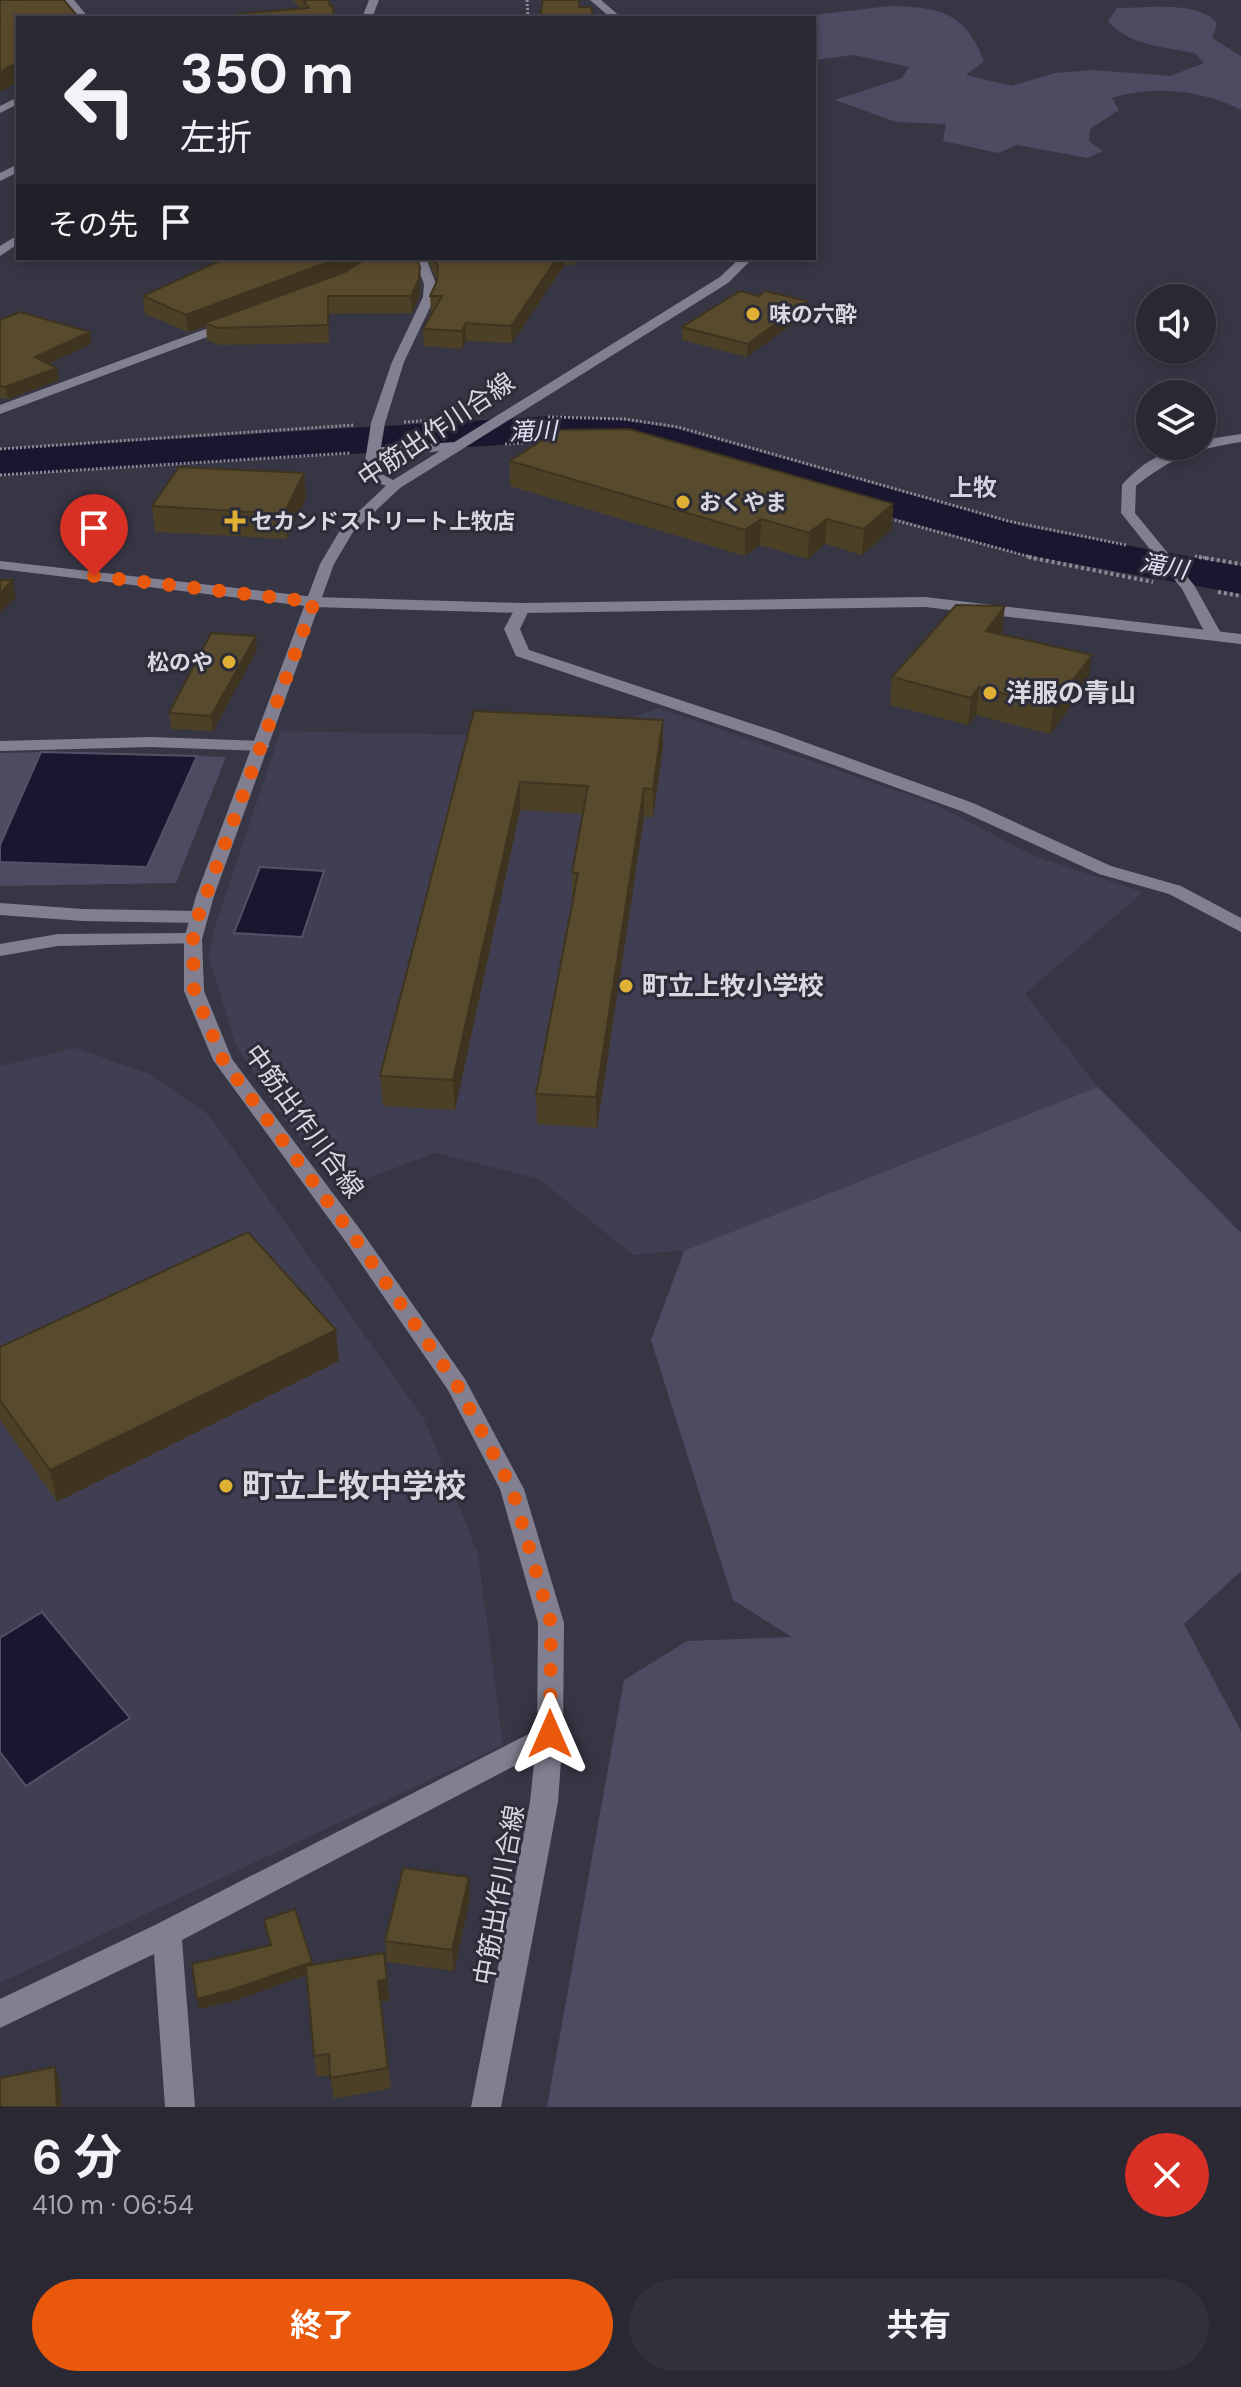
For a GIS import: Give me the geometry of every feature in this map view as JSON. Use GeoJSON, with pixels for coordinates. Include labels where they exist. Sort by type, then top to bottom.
{"type":"FeatureCollection","features":[{"type":"Feature","properties":{"kind":"street"},"geometry":{"type":"LineString","coordinates":[[69,0],[82,16]]}},
{"type":"Feature","properties":{"kind":"street"},"geometry":{"type":"LineString","coordinates":[[595,0],[615,16]]}},
{"type":"Feature","properties":{"kind":"street"},"geometry":{"type":"LineString","coordinates":[[0,252],[15,234]]}},
{"type":"Feature","properties":{"kind":"street"},"geometry":{"type":"LineString","coordinates":[[395,485],[373,475],[374,452],[378,423],[403,346],[429,297],[430,284],[421,260]]}},
{"type":"Feature","properties":{"kind":"street","name":"中筋出作川合線"},"geometry":{"type":"LineString","coordinates":[[486,2107],[544,1802],[550,1734],[551,1623],[512,1489],[457,1385],[354,1237],[223,1060],[194,991],[195,928],[327,564],[360,515],[395,485],[724,280],[745,260]]}},
{"type":"Feature","properties":{"kind":"street"},"geometry":{"type":"LineString","coordinates":[[0,410],[243,319]]}},
{"type":"Feature","properties":{"kind":"street"},"geometry":{"type":"LineString","coordinates":[[1216,442],[1241,438]]}},
{"type":"Feature","properties":{"kind":"street"},"geometry":{"type":"LineString","coordinates":[[374,452],[456,446]]}},
{"type":"Feature","properties":{"kind":"street"},"geometry":{"type":"LineString","coordinates":[[1162,460],[1129,485],[1128,513],[1189,588],[1214,635]]}},
{"type":"Feature","properties":{"kind":"street"},"geometry":{"type":"LineString","coordinates":[[0,565],[314,602],[522,608],[925,602],[1241,639]]}},
{"type":"Feature","properties":{"kind":"street"},"geometry":{"type":"LineString","coordinates":[[522,608],[512,629],[522,653],[703,712],[967,807],[1105,870],[1175,890],[1241,926]]}},
{"type":"Feature","properties":{"kind":"street"},"geometry":{"type":"LineString","coordinates":[[0,746],[151,742],[262,746]]}},
{"type":"Feature","properties":{"kind":"street"},"geometry":{"type":"LineString","coordinates":[[0,909],[195,928]]}},
{"type":"Feature","properties":{"kind":"street"},"geometry":{"type":"LineString","coordinates":[[0,950],[58,940],[195,928]]}},
{"type":"Feature","properties":{"kind":"street"},"geometry":{"type":"LineString","coordinates":[[0,2014],[167,1933],[550,1734]]}},
{"type":"Feature","properties":{"kind":"street"},"geometry":{"type":"LineString","coordinates":[[167,1933],[180,2107]]}},
{"type":"Feature","properties":{"kind":"path"},"geometry":{"type":"LineString","coordinates":[[0,449],[502,417],[624,419],[678,427],[1008,521],[1241,564]]}},
{"type":"Feature","properties":{"kind":"path"},"geometry":{"type":"LineString","coordinates":[[456,446],[546,442]]}},
{"type":"Feature","properties":{"kind":"path"},"geometry":{"type":"LineString","coordinates":[[0,475],[374,452]]}},
{"type":"Feature","properties":{"kind":"path"},"geometry":{"type":"LineString","coordinates":[[884,517],[1019,555],[1241,596]]}},
{"type":"Feature","properties":{"kind":"shaded area"},"geometry":{"type":"Polygon","coordinates":[[[890,6],[922,8],[948,15],[968,31],[984,61],[966,75],[1012,86],[1055,73],[1094,70],[1170,76],[1204,63],[1195,53],[1137,41],[1108,21],[1117,8],[1186,8],[1209,16],[1217,24],[1212,38],[1241,56],[1241,110],[1194,94],[1161,91],[1128,94],[1112,98],[1119,110],[1090,129],[1089,141],[1103,151],[1088,158],[1017,145],[998,153],[943,141],[946,124],[896,122],[835,100],[902,78],[909,67],[854,55],[816,60],[816,16],[805,16],[890,6]]]}},
{"type":"Feature","properties":{"kind":"shaded area","name":"町立上牧小学校"},"geometry":{"type":"Polygon","coordinates":[[[659,708],[937,805],[1034,856],[1143,892],[1025,994],[1098,1087],[697,1249],[633,1255],[539,1179],[435,1153],[342,1188],[285,1120],[236,1046],[209,957],[214,929],[281,731],[573,737],[659,708]]]}},
{"type":"Feature","properties":{"kind":"shaded area"},"geometry":{"type":"Polygon","coordinates":[[[41,752],[0,845],[0,753],[41,752]]]}},
{"type":"Feature","properties":{"kind":"shaded area"},"geometry":{"type":"Polygon","coordinates":[[[41,752],[197,756],[147,867],[0,862],[0,845],[41,752]]]}},
{"type":"Feature","properties":{"kind":"shaded area"},"geometry":{"type":"Polygon","coordinates":[[[197,756],[226,757],[176,883],[0,886],[0,862],[147,866],[197,756]]]}},
{"type":"Feature","properties":{"kind":"shaded area"},"geometry":{"type":"Polygon","coordinates":[[[260,867],[324,871],[302,937],[234,933],[260,867]]]}},
{"type":"Feature","properties":{"kind":"shaded area","name":"町立上牧中学校"},"geometry":{"type":"Polygon","coordinates":[[[75,1048],[150,1074],[209,1115],[424,1419],[478,1554],[503,1745],[0,1983],[0,1066],[75,1048]]]}},
{"type":"Feature","properties":{"kind":"shaded area"},"geometry":{"type":"Polygon","coordinates":[[[1098,1087],[1241,1233],[1241,1571],[1184,1624],[1241,1731],[1241,2107],[547,2107],[624,1680],[687,1641],[792,1637],[733,1600],[651,1340],[684,1251],[1098,1087]]]}},
{"type":"Feature","properties":{"kind":"shaded area"},"geometry":{"type":"Polygon","coordinates":[[[42,1612],[130,1718],[26,1786],[0,1752],[0,1638],[42,1612]]]}},
{"type":"Feature","properties":{"kind":"building"},"geometry":{"type":"Polygon","coordinates":[[[0,0],[64,0],[77,16],[16,16],[16,63],[0,72],[0,0]]]}},
{"type":"Feature","properties":{"kind":"building"},"geometry":{"type":"Polygon","coordinates":[[[303,0],[329,0],[334,16],[236,16],[236,14],[309,8],[303,0]]]}},
{"type":"Feature","properties":{"kind":"building"},"geometry":{"type":"Polygon","coordinates":[[[543,0],[579,0],[579,7],[591,7],[593,16],[540,16],[543,0]]]}},
{"type":"Feature","properties":{"kind":"building"},"geometry":{"type":"Polygon","coordinates":[[[222,260],[334,260],[186,315],[143,296],[222,260]]]}},
{"type":"Feature","properties":{"kind":"building"},"geometry":{"type":"Polygon","coordinates":[[[364,260],[418,260],[420,267],[419,279],[411,296],[328,296],[328,325],[217,328],[205,323],[345,272],[364,260]]]}},
{"type":"Feature","properties":{"kind":"building"},"geometry":{"type":"Polygon","coordinates":[[[435,260],[556,260],[511,326],[466,323],[462,331],[423,329],[442,296],[430,296],[437,281],[435,260]]]}},
{"type":"Feature","properties":{"kind":"building"},"geometry":{"type":"Polygon","coordinates":[[[740,291],[759,296],[765,291],[807,301],[748,344],[682,327],[740,291]]]}},
{"type":"Feature","properties":{"kind":"building"},"geometry":{"type":"Polygon","coordinates":[[[20,312],[90,332],[35,357],[57,368],[5,387],[0,386],[0,320],[20,312]]]}},
{"type":"Feature","properties":{"kind":"building"},"geometry":{"type":"Polygon","coordinates":[[[629,429],[893,504],[864,529],[827,519],[809,533],[761,519],[745,530],[510,461],[558,430],[629,429]]]}},
{"type":"Feature","properties":{"kind":"building"},"geometry":{"type":"Polygon","coordinates":[[[179,467],[304,473],[284,514],[152,506],[179,467]]]}},
{"type":"Feature","properties":{"kind":"building"},"geometry":{"type":"Polygon","coordinates":[[[0,580],[13,580],[0,593],[0,580]]]}},
{"type":"Feature","properties":{"kind":"building"},"geometry":{"type":"Polygon","coordinates":[[[956,605],[1005,606],[986,631],[1092,655],[1053,707],[979,687],[971,698],[892,677],[956,605]]]}},
{"type":"Feature","properties":{"kind":"building"},"geometry":{"type":"Polygon","coordinates":[[[211,633],[256,636],[211,716],[169,713],[211,633]]]}},
{"type":"Feature","properties":{"kind":"building"},"geometry":{"type":"Polygon","coordinates":[[[474,711],[663,720],[653,789],[644,788],[596,1097],[536,1094],[578,873],[572,873],[588,786],[520,782],[453,1080],[380,1076],[474,711]]]}},
{"type":"Feature","properties":{"kind":"building"},"geometry":{"type":"Polygon","coordinates":[[[248,1232],[336,1330],[50,1470],[0,1400],[0,1347],[248,1232]]]}},
{"type":"Feature","properties":{"kind":"building"},"geometry":{"type":"Polygon","coordinates":[[[403,1868],[469,1877],[452,1950],[385,1941],[403,1868]]]}},
{"type":"Feature","properties":{"kind":"building"},"geometry":{"type":"Polygon","coordinates":[[[295,1909],[312,1962],[197,1999],[192,1964],[271,1945],[264,1920],[295,1909]]]}},
{"type":"Feature","properties":{"kind":"building"},"geometry":{"type":"Polygon","coordinates":[[[384,1953],[387,1979],[378,1981],[388,2068],[330,2078],[329,2054],[314,2056],[306,1966],[384,1953]]]}},
{"type":"Feature","properties":{"kind":"building"},"geometry":{"type":"Polygon","coordinates":[[[55,2067],[57,2107],[0,2107],[0,2078],[55,2067]]]}},
{"type":"Feature","properties":{"kind":"waterway","name":"滝川"},"geometry":{"type":"LineString","coordinates":[[0,462],[554,429],[623,433],[691,445],[1020,540],[1241,580]]}},
{"type":"Feature","properties":{"kind":"place","name":"味の六酔"},"geometry":{"type":"Point","coordinates":[753,314]}},
{"type":"Feature","properties":{"kind":"place","name":"おくやま"},"geometry":{"type":"Point","coordinates":[683,502]}},
{"type":"Feature","properties":{"kind":"place","name":"セカンドストリート上牧店"},"geometry":{"type":"Point","coordinates":[235,521]}},
{"type":"Feature","properties":{"kind":"place","name":"松のや"},"geometry":{"type":"Point","coordinates":[229,662]}},
{"type":"Feature","properties":{"kind":"place","name":"洋服の青山"},"geometry":{"type":"Point","coordinates":[990,693]}},
{"type":"Feature","properties":{"kind":"place","name":"町立上牧小学校"},"geometry":{"type":"Point","coordinates":[626,986]}},
{"type":"Feature","properties":{"kind":"place","name":"町立上牧中学校"},"geometry":{"type":"Point","coordinates":[226,1486]}},
{"type":"Feature","properties":{"kind":"district","name":"上牧"},"geometry":{"type":"Point","coordinates":[973,487]}},
{"type":"Feature","properties":{"kind":"route"},"geometry":{"type":"LineString","coordinates":[[94,576],[314,602],[198,917],[193,939],[194,991],[223,1060],[354,1237],[457,1385],[512,1489],[551,1623],[550,1734]]}}]}
